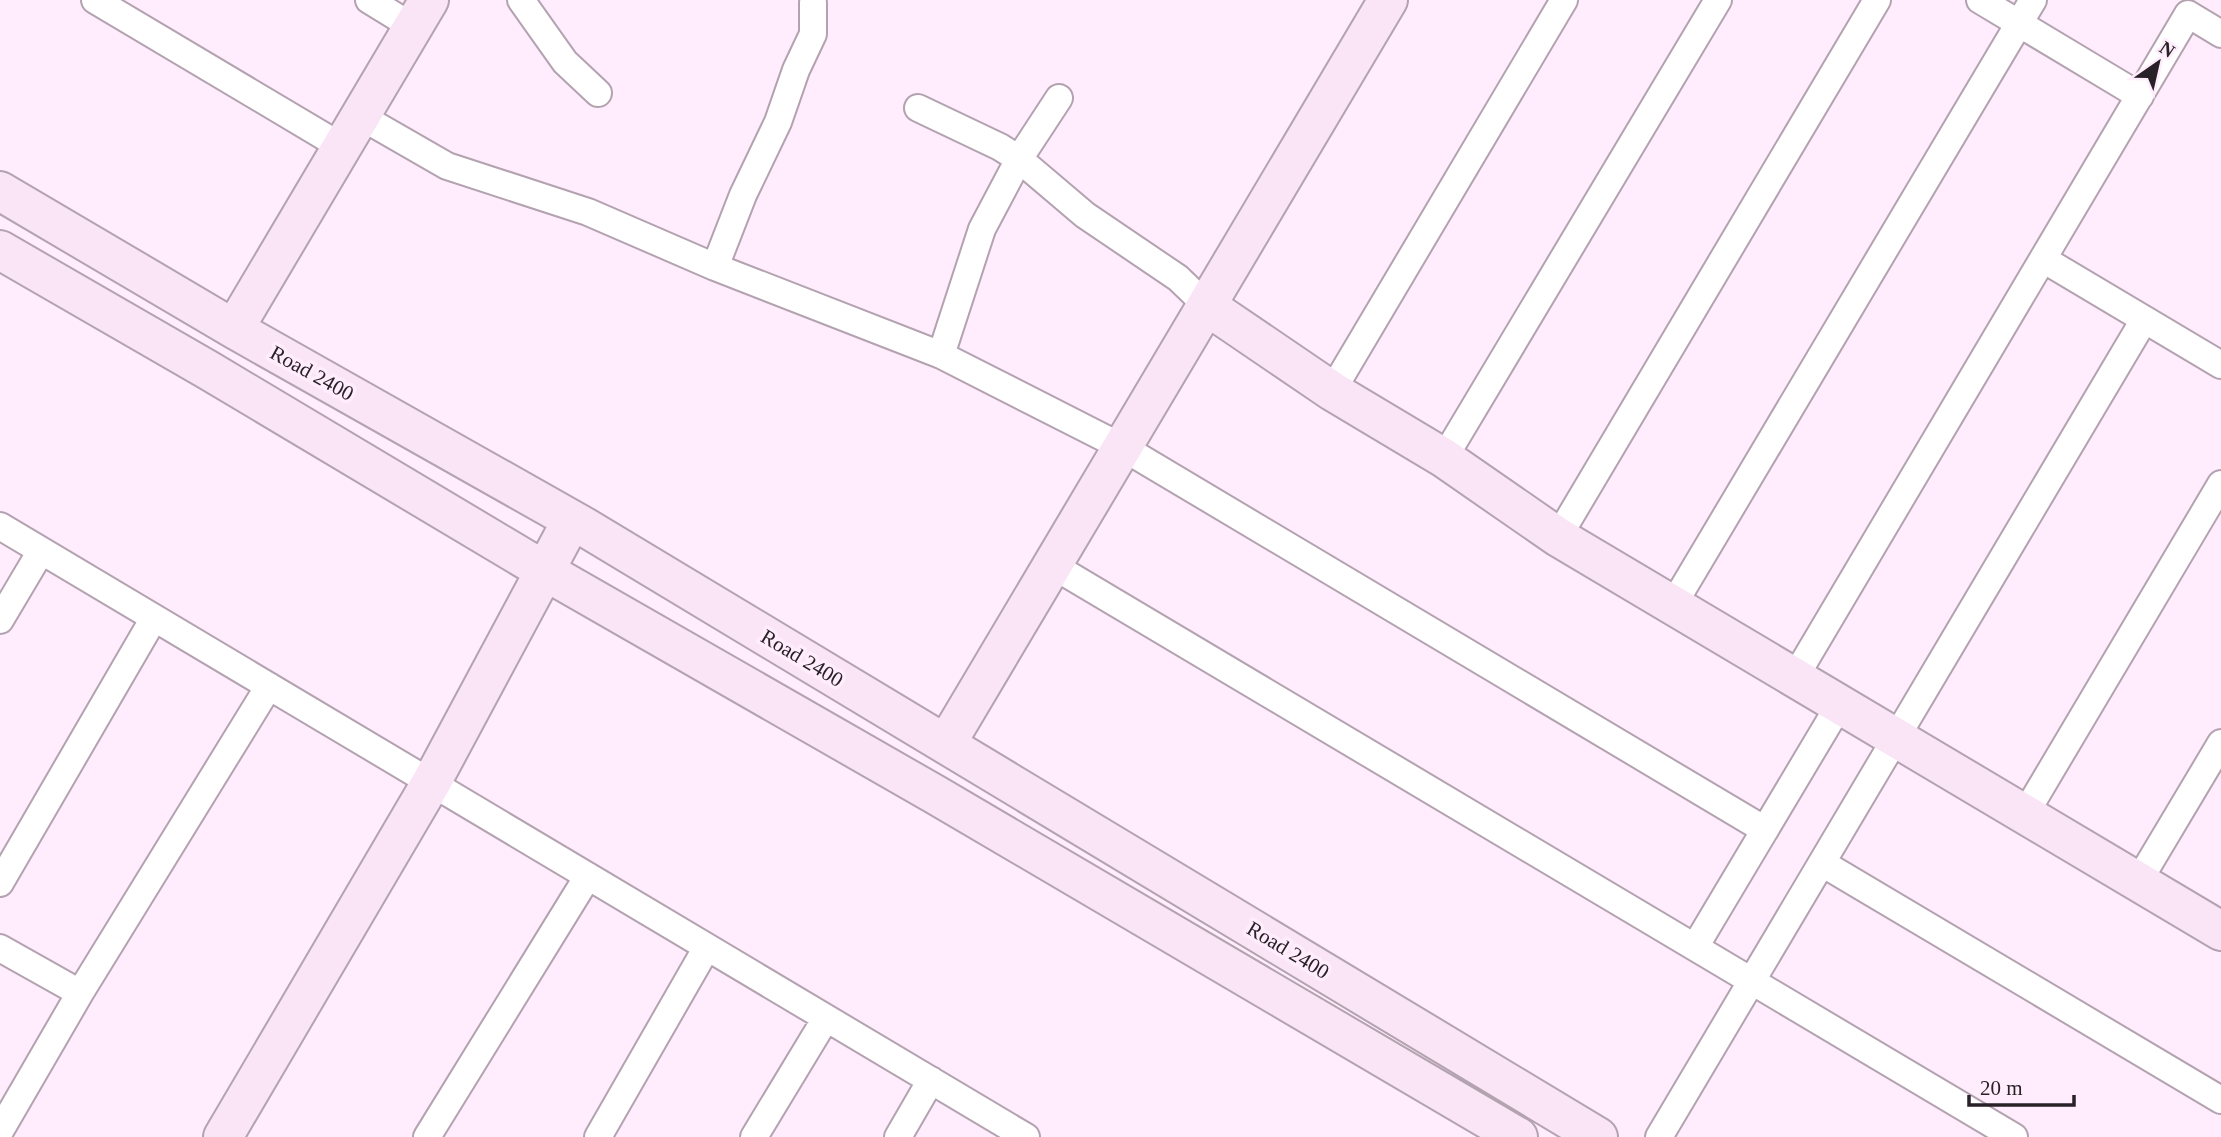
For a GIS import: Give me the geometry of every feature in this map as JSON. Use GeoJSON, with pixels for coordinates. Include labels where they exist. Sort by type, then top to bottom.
{"type":"FeatureCollection","features":[{"type":"Feature","properties":{"kind":"main road"},"geometry":{"type":"LineString","coordinates":[[946,744],[1388,0]]}},
{"type":"Feature","properties":{"kind":"main road"},"geometry":{"type":"LineString","coordinates":[[234,329],[421,13]]}},
{"type":"Feature","properties":{"kind":"main road","name":"Road 2400"},"geometry":{"type":"LineString","coordinates":[[0,191],[234,329],[572,520],[1598,1137]]}},
{"type":"Feature","properties":{"kind":"main road"},"geometry":{"type":"LineString","coordinates":[[0,250],[1517,1137]]}},
{"type":"Feature","properties":{"kind":"main road"},"geometry":{"type":"LineString","coordinates":[[1207,306],[1332,391],[1444,458],[1558,537],[2221,931]]}},
{"type":"Feature","properties":{"kind":"main road"},"geometry":{"type":"LineString","coordinates":[[223,1137],[431,783],[572,520]]}},
{"type":"Feature","properties":{"kind":"street"},"geometry":{"type":"LineString","coordinates":[[95,0],[351,131],[588,212],[715,267],[941,355],[1122,447],[1765,830]]}},
{"type":"Feature","properties":{"kind":"street"},"geometry":{"type":"LineString","coordinates":[[369,0],[421,13]]}},
{"type":"Feature","properties":{"kind":"street"},"geometry":{"type":"LineString","coordinates":[[522,0],[565,62],[598,93]]}},
{"type":"Feature","properties":{"kind":"street"},"geometry":{"type":"LineString","coordinates":[[1332,391],[1564,0]]}},
{"type":"Feature","properties":{"kind":"street"},"geometry":{"type":"LineString","coordinates":[[1444,458],[1718,0]]}},
{"type":"Feature","properties":{"kind":"street"},"geometry":{"type":"LineString","coordinates":[[1558,537],[1877,0]]}},
{"type":"Feature","properties":{"kind":"street"},"geometry":{"type":"LineString","coordinates":[[1980,0],[2140,96]]}},
{"type":"Feature","properties":{"kind":"street"},"geometry":{"type":"LineString","coordinates":[[1673,605],[2033,0]]}},
{"type":"Feature","properties":{"kind":"street"},"geometry":{"type":"LineString","coordinates":[[715,267],[743,195],[778,122],[796,71],[813,34],[813,3]]}},
{"type":"Feature","properties":{"kind":"street"},"geometry":{"type":"LineString","coordinates":[[1794,677],[2193,7],[2221,34]]}},
{"type":"Feature","properties":{"kind":"street"},"geometry":{"type":"LineString","coordinates":[[941,355],[982,229],[1019,159],[1059,98]]}},
{"type":"Feature","properties":{"kind":"street"},"geometry":{"type":"LineString","coordinates":[[918,108],[1000,147],[1019,159],[1085,215],[1178,278],[1207,306]]}},
{"type":"Feature","properties":{"kind":"street"},"geometry":{"type":"LineString","coordinates":[[2043,259],[2221,365]]}},
{"type":"Feature","properties":{"kind":"street"},"geometry":{"type":"LineString","coordinates":[[1659,1137],[2144,320]]}},
{"type":"Feature","properties":{"kind":"street"},"geometry":{"type":"LineString","coordinates":[[2025,814],[2221,484]]}},
{"type":"Feature","properties":{"kind":"street"},"geometry":{"type":"LineString","coordinates":[[0,526],[1026,1137]]}},
{"type":"Feature","properties":{"kind":"street"},"geometry":{"type":"LineString","coordinates":[[0,620],[41,551]]}},
{"type":"Feature","properties":{"kind":"street"},"geometry":{"type":"LineString","coordinates":[[1052,565],[2014,1137]]}},
{"type":"Feature","properties":{"kind":"street"},"geometry":{"type":"LineString","coordinates":[[0,883],[154,618]]}},
{"type":"Feature","properties":{"kind":"street"},"geometry":{"type":"LineString","coordinates":[[0,1131],[80,993],[269,687]]}},
{"type":"Feature","properties":{"kind":"street"},"geometry":{"type":"LineString","coordinates":[[1695,947],[1840,704]]}},
{"type":"Feature","properties":{"kind":"street"},"geometry":{"type":"LineString","coordinates":[[2138,882],[2221,743]]}},
{"type":"Feature","properties":{"kind":"street"},"geometry":{"type":"LineString","coordinates":[[1822,863],[2221,1100]]}},
{"type":"Feature","properties":{"kind":"street"},"geometry":{"type":"LineString","coordinates":[[428,1137],[588,876]]}},
{"type":"Feature","properties":{"kind":"street"},"geometry":{"type":"LineString","coordinates":[[598,1137],[707,947]]}},
{"type":"Feature","properties":{"kind":"street"},"geometry":{"type":"LineString","coordinates":[[0,948],[80,993]]}},
{"type":"Feature","properties":{"kind":"street"},"geometry":{"type":"LineString","coordinates":[[754,1137],[826,1017]]}},
{"type":"Feature","properties":{"kind":"street"},"geometry":{"type":"LineString","coordinates":[[898,1137],[931,1080]]}}]}
